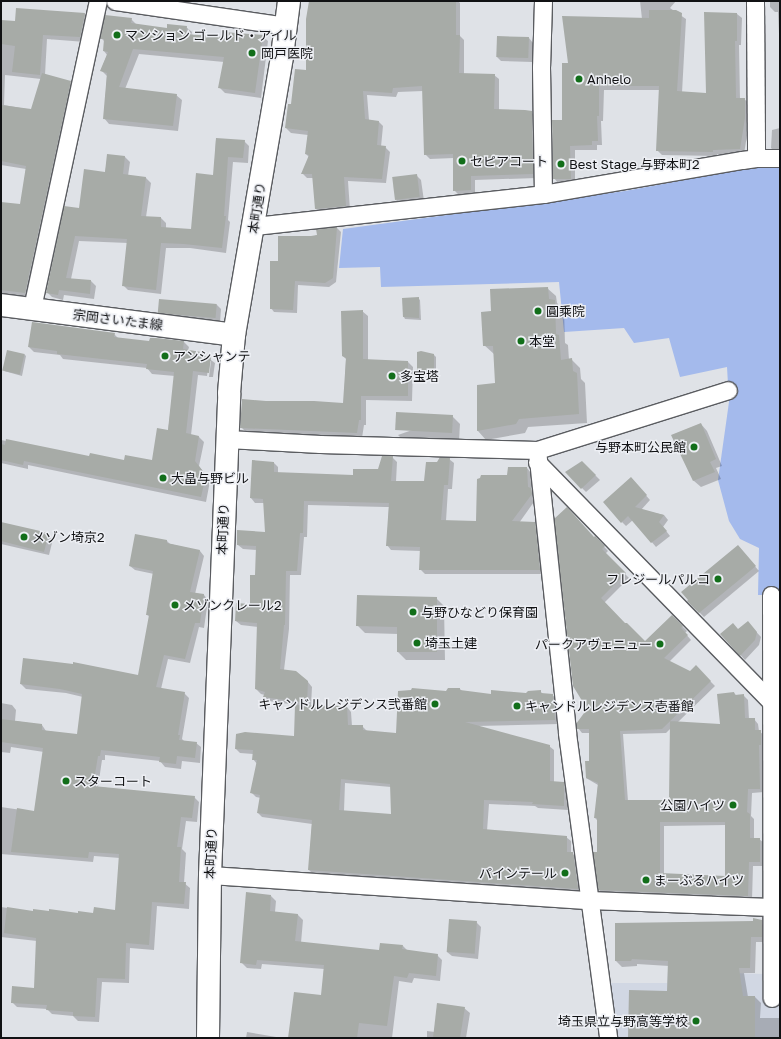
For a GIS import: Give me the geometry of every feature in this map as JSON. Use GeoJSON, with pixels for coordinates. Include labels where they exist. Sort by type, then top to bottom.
{"type":"FeatureCollection","features":[{"type":"Feature","properties":{"kind":"main road","name":"本町通り"},"geometry":{"type":"LineString","coordinates":[[208,1038],[210,875],[226,439],[234,335],[254,226],[289,1]]}},
{"type":"Feature","properties":{"kind":"main road","name":"宗岡さいたま線"},"geometry":{"type":"LineString","coordinates":[[1,305],[234,335]]}},
{"type":"Feature","properties":{"kind":"street"},"geometry":{"type":"LineString","coordinates":[[32,308],[98,1]]}},
{"type":"Feature","properties":{"kind":"street"},"geometry":{"type":"LineString","coordinates":[[115,1],[286,26]]}},
{"type":"Feature","properties":{"kind":"street"},"geometry":{"type":"LineString","coordinates":[[543,1],[541,67],[544,194]]}},
{"type":"Feature","properties":{"kind":"street"},"geometry":{"type":"LineString","coordinates":[[755,1],[756,158]]}},
{"type":"Feature","properties":{"kind":"street"},"geometry":{"type":"LineString","coordinates":[[254,226],[544,194],[756,158],[780,158]]}},
{"type":"Feature","properties":{"kind":"street"},"geometry":{"type":"LineString","coordinates":[[226,439],[537,456],[728,390]]}},
{"type":"Feature","properties":{"kind":"street"},"geometry":{"type":"LineString","coordinates":[[537,456],[776,702]]}},
{"type":"Feature","properties":{"kind":"street"},"geometry":{"type":"LineString","coordinates":[[537,456],[567,733],[608,1038]]}},
{"type":"Feature","properties":{"kind":"street"},"geometry":{"type":"LineString","coordinates":[[771,595],[776,702],[771,907],[772,998]]}},
{"type":"Feature","properties":{"kind":"street"},"geometry":{"type":"LineString","coordinates":[[210,875],[589,900],[771,907]]}},
{"type":"Feature","properties":{"kind":"shaded area"},"geometry":{"type":"Polygon","coordinates":[[[750,168],[780,168],[780,595],[758,595],[759,548],[740,539],[729,521],[718,480],[729,402],[727,367],[680,377],[669,338],[634,343],[624,328],[564,332],[559,282],[381,287],[380,267],[339,268],[343,229],[625,191],[750,168]]]}},
{"type":"Feature","properties":{"kind":"shaded area","name":"埼玉県立与野高等学校"},"geometry":{"type":"Polygon","coordinates":[[[668,971],[763,974],[763,1003],[780,1003],[780,1038],[614,1038],[608,983],[667,983],[668,971]]]}},
{"type":"Feature","properties":{"kind":"building"},"geometry":{"type":"Polygon","coordinates":[[[309,1],[456,1],[456,35],[460,35],[459,73],[495,74],[494,109],[532,111],[533,174],[471,176],[471,190],[453,191],[453,154],[424,155],[422,86],[393,88],[392,93],[363,91],[365,119],[379,121],[377,145],[386,146],[382,179],[344,177],[346,206],[315,209],[312,174],[301,174],[309,155],[305,154],[308,131],[285,128],[288,104],[291,104],[295,69],[306,70],[306,19],[309,1]]]}},
{"type":"Feature","properties":{"kind":"building"},"geometry":{"type":"Polygon","coordinates":[[[16,8],[85,13],[80,37],[43,35],[40,75],[12,72],[15,46],[1,44],[1,20],[15,21],[16,8]]]}},
{"type":"Feature","properties":{"kind":"building"},"geometry":{"type":"Polygon","coordinates":[[[649,10],[676,10],[682,13],[677,91],[706,93],[704,12],[737,13],[737,41],[735,41],[736,98],[745,98],[745,118],[740,149],[713,150],[713,152],[656,151],[659,86],[599,86],[599,116],[597,116],[598,141],[592,141],[592,145],[570,146],[571,179],[553,179],[552,120],[562,120],[562,63],[568,63],[562,16],[649,18],[649,10]]]}},
{"type":"Feature","properties":{"kind":"building"},"geometry":{"type":"Polygon","coordinates":[[[105,15],[132,18],[131,23],[167,28],[167,24],[187,26],[186,34],[224,37],[224,32],[263,35],[255,93],[218,88],[224,57],[133,49],[119,87],[177,94],[173,126],[103,119],[107,73],[100,71],[108,52],[103,51],[104,39],[100,39],[105,15]]]}},
{"type":"Feature","properties":{"kind":"building"},"geometry":{"type":"Polygon","coordinates":[[[497,36],[529,37],[528,58],[496,57],[497,36]]]}},
{"type":"Feature","properties":{"kind":"building"},"geometry":{"type":"Polygon","coordinates":[[[42,73],[71,81],[25,293],[1,290],[1,202],[20,204],[26,166],[1,161],[1,105],[31,109],[42,73]]]}},
{"type":"Feature","properties":{"kind":"building"},"geometry":{"type":"Polygon","coordinates":[[[216,138],[245,140],[243,158],[228,157],[224,216],[226,216],[222,248],[161,243],[156,290],[122,286],[127,239],[75,236],[66,278],[91,280],[90,294],[59,290],[58,295],[46,293],[64,206],[79,208],[84,169],[105,172],[107,154],[125,156],[123,174],[146,177],[141,216],[161,217],[161,227],[191,229],[196,173],[213,175],[216,138]]]}},
{"type":"Feature","properties":{"kind":"building"},"geometry":{"type":"Polygon","coordinates":[[[417,174],[420,197],[395,200],[392,177],[417,174]]]}},
{"type":"Feature","properties":{"kind":"building"},"geometry":{"type":"Polygon","coordinates":[[[337,227],[333,278],[325,283],[295,281],[293,310],[270,309],[270,261],[278,261],[278,236],[311,236],[317,235],[316,229],[337,227]]]}},
{"type":"Feature","properties":{"kind":"building"},"geometry":{"type":"Polygon","coordinates":[[[548,287],[549,299],[555,300],[556,334],[559,335],[561,360],[572,358],[573,371],[577,373],[579,414],[519,419],[516,424],[477,431],[477,385],[495,383],[493,346],[483,346],[481,312],[491,311],[490,289],[548,287]]]}},
{"type":"Feature","properties":{"kind":"building"},"geometry":{"type":"Polygon","coordinates":[[[419,297],[419,318],[403,317],[402,298],[419,297]]]}},
{"type":"Feature","properties":{"kind":"building"},"geometry":{"type":"Polygon","coordinates":[[[159,299],[217,304],[216,318],[158,313],[159,299]]]}},
{"type":"Feature","properties":{"kind":"building"},"geometry":{"type":"Polygon","coordinates":[[[363,310],[363,359],[408,361],[408,396],[361,396],[361,420],[359,420],[357,433],[240,428],[242,399],[343,403],[346,358],[342,356],[341,311],[363,310]]]}},
{"type":"Feature","properties":{"kind":"building"},"geometry":{"type":"Polygon","coordinates":[[[32,322],[115,333],[114,337],[149,341],[150,338],[156,338],[184,341],[183,349],[201,352],[200,355],[211,357],[209,373],[193,371],[186,433],[199,436],[195,461],[206,475],[201,497],[24,461],[23,465],[1,460],[1,444],[5,445],[6,439],[89,456],[90,453],[124,460],[125,455],[152,460],[157,428],[168,430],[174,372],[146,369],[147,364],[57,354],[57,351],[28,347],[32,322]]]}},
{"type":"Feature","properties":{"kind":"building"},"geometry":{"type":"Polygon","coordinates":[[[7,350],[25,354],[20,375],[2,370],[7,350]]]}},
{"type":"Feature","properties":{"kind":"building"},"geometry":{"type":"Polygon","coordinates":[[[421,351],[434,354],[434,372],[417,372],[417,352],[421,351]]]}},
{"type":"Feature","properties":{"kind":"building"},"geometry":{"type":"Polygon","coordinates":[[[396,412],[453,415],[452,433],[395,430],[396,412]]]}},
{"type":"Feature","properties":{"kind":"building","name":"与野本町公民館"},"geometry":{"type":"Polygon","coordinates":[[[701,423],[716,459],[710,462],[715,472],[693,481],[671,435],[701,423]]]}},
{"type":"Feature","properties":{"kind":"building"},"geometry":{"type":"Polygon","coordinates":[[[382,456],[393,456],[391,481],[424,481],[426,462],[437,462],[440,457],[450,458],[448,485],[444,485],[441,520],[476,521],[477,479],[480,478],[481,475],[507,475],[508,467],[527,467],[528,487],[531,488],[532,494],[512,521],[535,522],[540,570],[419,570],[420,547],[386,546],[389,503],[304,501],[303,533],[300,533],[297,571],[286,571],[285,625],[280,669],[296,671],[308,681],[307,703],[263,697],[265,692],[255,689],[257,623],[235,621],[236,603],[250,604],[250,575],[255,575],[256,546],[237,545],[237,530],[265,532],[263,499],[250,498],[252,460],[274,462],[274,472],[353,475],[353,469],[378,469],[382,456]]]}},
{"type":"Feature","properties":{"kind":"building"},"geometry":{"type":"Polygon","coordinates":[[[582,461],[596,475],[581,489],[565,472],[582,461]]]}},
{"type":"Feature","properties":{"kind":"building"},"geometry":{"type":"Polygon","coordinates":[[[631,477],[647,495],[635,507],[664,515],[659,522],[667,531],[651,543],[628,516],[621,523],[603,502],[631,477]]]}},
{"type":"Feature","properties":{"kind":"building"},"geometry":{"type":"Polygon","coordinates":[[[567,507],[594,537],[595,536],[605,546],[602,549],[626,573],[601,598],[645,641],[672,615],[683,626],[681,628],[688,635],[664,658],[690,671],[696,665],[711,681],[670,721],[720,724],[717,694],[734,692],[735,695],[744,694],[745,718],[755,718],[755,730],[761,730],[761,745],[759,745],[760,789],[748,789],[747,812],[750,814],[750,838],[760,838],[760,862],[749,862],[748,896],[598,890],[593,852],[597,852],[597,818],[594,818],[598,783],[586,778],[585,761],[589,761],[589,729],[577,729],[576,724],[587,709],[573,686],[554,519],[567,507]],[[670,721],[662,729],[620,731],[625,800],[669,800],[670,721]],[[660,822],[660,873],[725,876],[725,822],[660,822]]]}},
{"type":"Feature","properties":{"kind":"building","name":"メゾン埼京2"},"geometry":{"type":"Polygon","coordinates":[[[1,522],[49,533],[44,552],[1,541],[1,522]]]}},
{"type":"Feature","properties":{"kind":"building"},"geometry":{"type":"Polygon","coordinates":[[[135,534],[167,540],[167,543],[200,550],[190,592],[204,594],[200,623],[195,623],[185,659],[164,655],[156,687],[185,692],[178,735],[180,735],[179,740],[197,742],[195,758],[177,756],[176,764],[159,762],[160,757],[101,750],[100,756],[98,756],[93,786],[195,796],[192,818],[181,817],[177,847],[181,847],[179,882],[186,882],[184,904],[152,902],[149,945],[126,943],[125,979],[97,978],[95,1017],[73,1016],[73,1012],[46,1010],[47,1005],[11,1003],[12,986],[34,988],[36,938],[4,933],[7,907],[33,911],[33,909],[49,911],[49,909],[78,913],[78,911],[93,913],[94,907],[115,910],[119,854],[89,852],[88,858],[11,852],[17,808],[34,811],[43,748],[1,742],[1,719],[42,724],[42,730],[77,734],[82,694],[60,689],[20,684],[23,658],[73,664],[73,662],[138,675],[149,615],[146,615],[153,571],[129,566],[135,534]]]}},
{"type":"Feature","properties":{"kind":"building","name":"フレジールパルコ"},"geometry":{"type":"Polygon","coordinates":[[[738,545],[756,566],[699,613],[687,601],[688,600],[681,592],[738,545]]]}},
{"type":"Feature","properties":{"kind":"building"},"geometry":{"type":"Polygon","coordinates":[[[357,595],[437,597],[437,652],[397,652],[397,627],[356,626],[357,595]]]}},
{"type":"Feature","properties":{"kind":"building"},"geometry":{"type":"Polygon","coordinates":[[[748,621],[757,632],[755,640],[740,656],[720,634],[733,623],[738,629],[748,621]]]}},
{"type":"Feature","properties":{"kind":"building"},"geometry":{"type":"Polygon","coordinates":[[[412,688],[446,691],[448,688],[460,688],[460,690],[491,694],[491,690],[526,693],[528,691],[541,690],[541,693],[553,694],[555,720],[465,722],[550,745],[550,781],[564,782],[564,806],[532,804],[533,802],[484,800],[483,829],[567,836],[567,852],[573,852],[578,889],[308,870],[312,820],[257,813],[260,795],[250,793],[257,760],[252,760],[253,750],[235,749],[236,734],[245,732],[294,736],[295,705],[347,706],[348,725],[363,725],[363,730],[396,733],[398,691],[411,690],[412,688]],[[341,779],[339,810],[391,814],[390,784],[341,779]]]}},
{"type":"Feature","properties":{"kind":"building"},"geometry":{"type":"Polygon","coordinates":[[[246,892],[271,895],[270,911],[298,914],[295,941],[379,950],[380,943],[403,945],[402,949],[438,954],[436,976],[409,973],[407,978],[394,976],[387,1026],[359,1023],[357,1038],[288,1038],[294,992],[321,995],[324,965],[257,960],[256,965],[240,963],[246,892]]]}},
{"type":"Feature","properties":{"kind":"building"},"geometry":{"type":"Polygon","coordinates":[[[753,918],[762,920],[762,937],[751,937],[750,968],[739,968],[743,996],[755,996],[755,1038],[628,1038],[629,990],[667,991],[668,961],[632,959],[631,961],[615,961],[615,923],[753,921],[753,918]]]}},
{"type":"Feature","properties":{"kind":"building"},"geometry":{"type":"Polygon","coordinates":[[[449,919],[477,921],[475,954],[447,952],[449,919]]]}},
{"type":"Feature","properties":{"kind":"building"},"geometry":{"type":"Polygon","coordinates":[[[437,1003],[465,1007],[460,1038],[433,1038],[437,1003]]]}},
{"type":"Feature","properties":{"kind":"place","name":"マンション ゴールド・アイル"},"geometry":{"type":"Point","coordinates":[117,35]}},
{"type":"Feature","properties":{"kind":"place","name":"岡戸医院"},"geometry":{"type":"Point","coordinates":[252,53]}},
{"type":"Feature","properties":{"kind":"place","name":"Anhelo"},"geometry":{"type":"Point","coordinates":[579,79]}},
{"type":"Feature","properties":{"kind":"place","name":"セピアコート"},"geometry":{"type":"Point","coordinates":[462,161]}},
{"type":"Feature","properties":{"kind":"place","name":"Best Stage 与野本町2"},"geometry":{"type":"Point","coordinates":[561,164]}},
{"type":"Feature","properties":{"kind":"place","name":"圓乘院"},"geometry":{"type":"Point","coordinates":[538,311]}},
{"type":"Feature","properties":{"kind":"place","name":"本堂"},"geometry":{"type":"Point","coordinates":[521,341]}},
{"type":"Feature","properties":{"kind":"place","name":"アンシャンテ"},"geometry":{"type":"Point","coordinates":[165,356]}},
{"type":"Feature","properties":{"kind":"place","name":"多宝塔"},"geometry":{"type":"Point","coordinates":[392,376]}},
{"type":"Feature","properties":{"kind":"place","name":"与野本町公民館"},"geometry":{"type":"Point","coordinates":[694,447]}},
{"type":"Feature","properties":{"kind":"place","name":"大畠与野ビル"},"geometry":{"type":"Point","coordinates":[163,478]}},
{"type":"Feature","properties":{"kind":"place","name":"メゾン埼京2"},"geometry":{"type":"Point","coordinates":[24,537]}},
{"type":"Feature","properties":{"kind":"place","name":"フレジールパルコ"},"geometry":{"type":"Point","coordinates":[718,579]}},
{"type":"Feature","properties":{"kind":"place","name":"メゾンクレール2"},"geometry":{"type":"Point","coordinates":[175,605]}},
{"type":"Feature","properties":{"kind":"place","name":"与野ひなどり保育園"},"geometry":{"type":"Point","coordinates":[413,612]}},
{"type":"Feature","properties":{"kind":"place","name":"埼玉土建"},"geometry":{"type":"Point","coordinates":[417,643]}},
{"type":"Feature","properties":{"kind":"place","name":"パークアヴェニュー"},"geometry":{"type":"Point","coordinates":[660,644]}},
{"type":"Feature","properties":{"kind":"place","name":"キャンドルレジデンス弐番館"},"geometry":{"type":"Point","coordinates":[435,704]}},
{"type":"Feature","properties":{"kind":"place","name":"キャンドルレジデンス壱番館"},"geometry":{"type":"Point","coordinates":[517,706]}},
{"type":"Feature","properties":{"kind":"place","name":"スターコート"},"geometry":{"type":"Point","coordinates":[66,781]}},
{"type":"Feature","properties":{"kind":"place","name":"公園ハイツ"},"geometry":{"type":"Point","coordinates":[733,805]}},
{"type":"Feature","properties":{"kind":"place","name":"パインテール"},"geometry":{"type":"Point","coordinates":[565,873]}},
{"type":"Feature","properties":{"kind":"place","name":"まーぶるハイツ"},"geometry":{"type":"Point","coordinates":[646,880]}},
{"type":"Feature","properties":{"kind":"place","name":"埼玉県立与野高等学校"},"geometry":{"type":"Point","coordinates":[696,1021]}}]}
